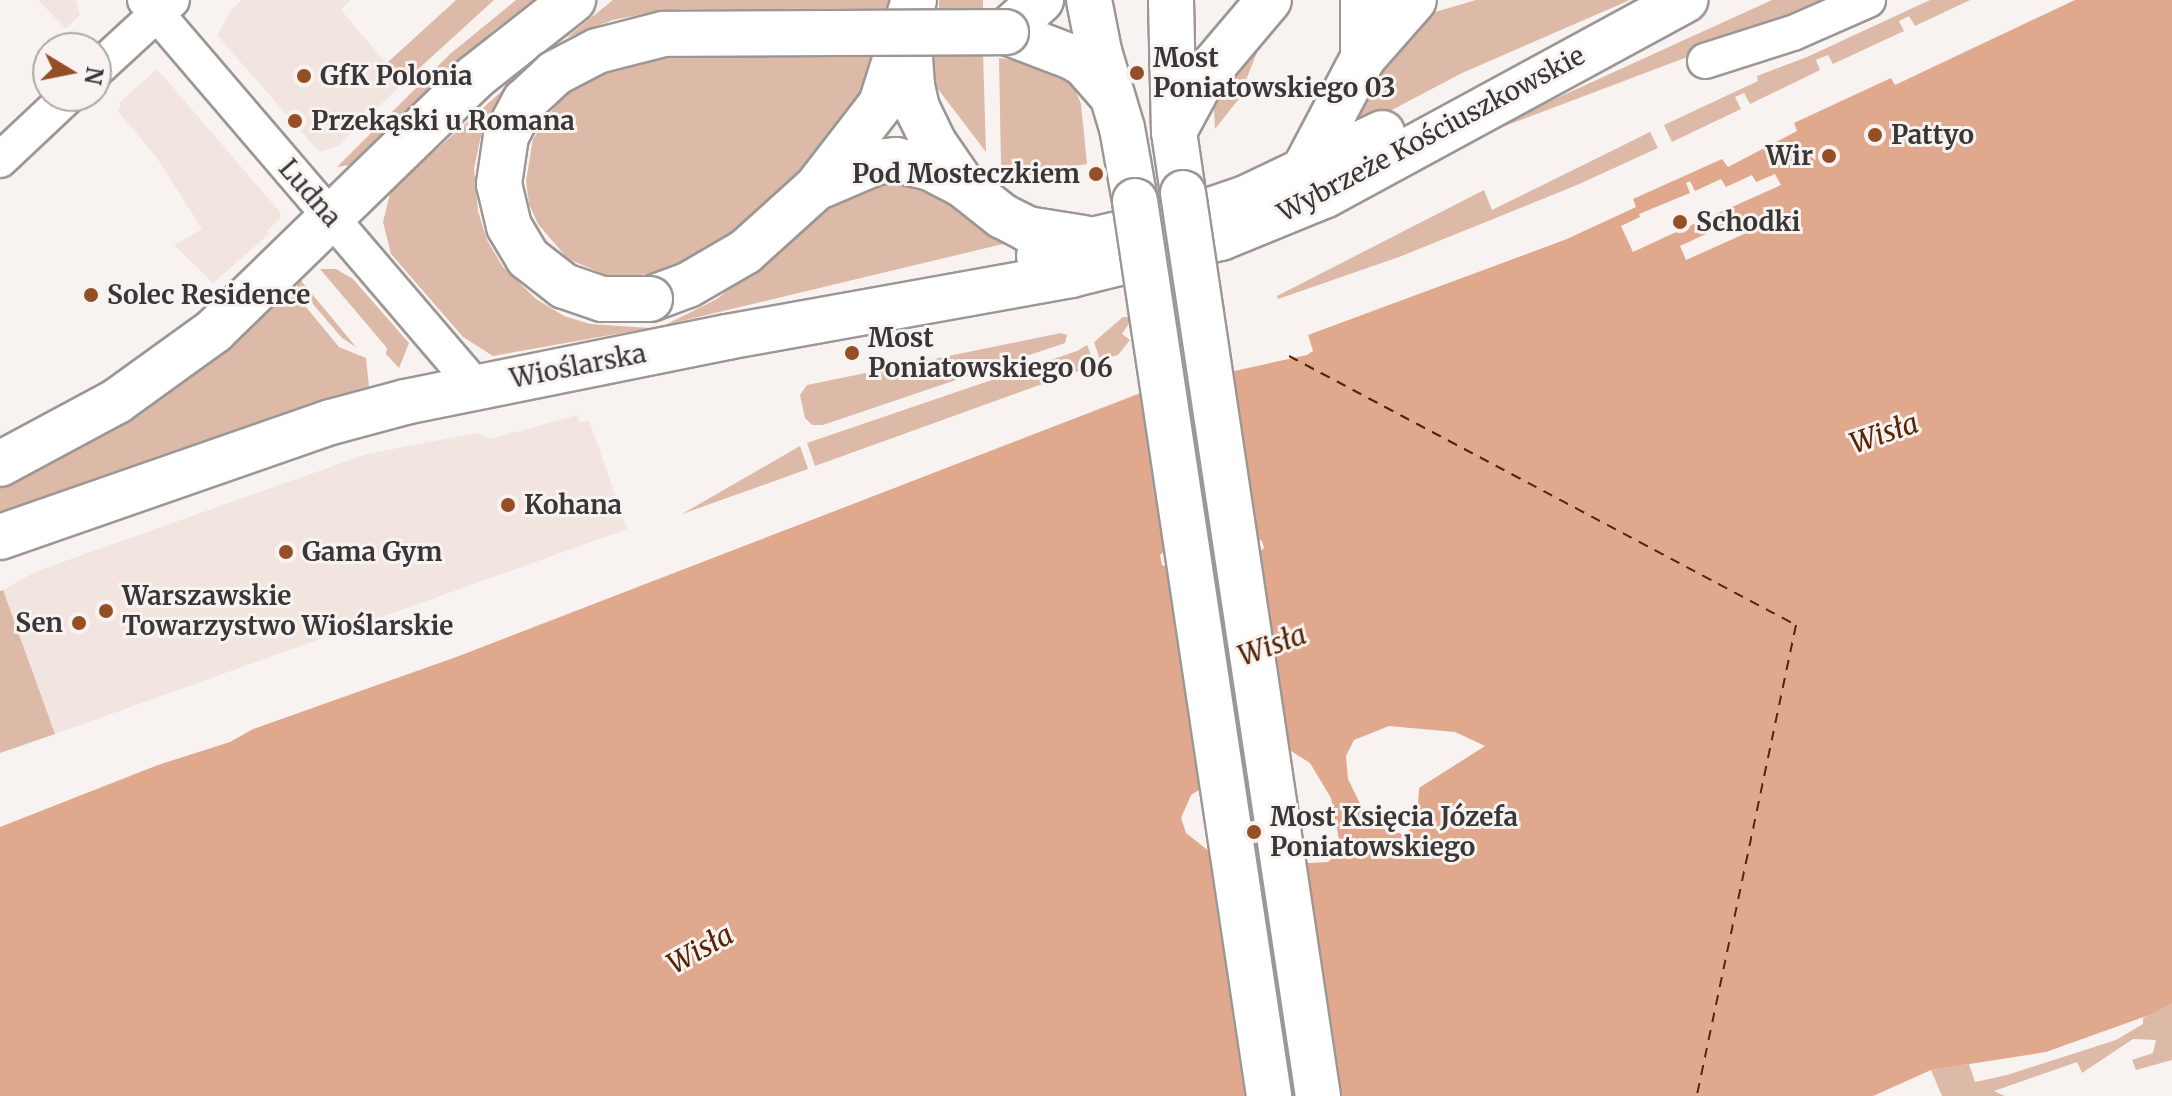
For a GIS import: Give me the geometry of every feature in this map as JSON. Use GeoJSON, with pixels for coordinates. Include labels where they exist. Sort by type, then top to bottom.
{"type":"FeatureCollection","features":[{"type":"Feature","properties":{"kind":"main road"},"geometry":{"type":"LineString","coordinates":[[0,464],[85,420],[171,366],[237,311],[475,77],[573,0]]}},
{"type":"Feature","properties":{"kind":"main road"},"geometry":{"type":"LineString","coordinates":[[1006,32],[1041,0]]}},
{"type":"Feature","properties":{"kind":"main road"},"geometry":{"type":"LineString","coordinates":[[1089,0],[1099,51],[1114,98],[1135,201],[1269,1096]]}},
{"type":"Feature","properties":{"kind":"main road"},"geometry":{"type":"LineString","coordinates":[[1171,0],[1174,132],[1318,1096]]}},
{"type":"Feature","properties":{"kind":"main road"},"geometry":{"type":"LineString","coordinates":[[1174,132],[1203,78],[1269,0]]}},
{"type":"Feature","properties":{"kind":"main road"},"geometry":{"type":"LineString","coordinates":[[1363,0],[1363,58]]}},
{"type":"Feature","properties":{"kind":"main road"},"geometry":{"type":"LineString","coordinates":[[1305,168],[1363,58],[1414,0]]}},
{"type":"Feature","properties":{"kind":"main road"},"geometry":{"type":"LineString","coordinates":[[727,337],[796,309],[1050,254],[1218,207],[1367,142],[1455,90],[1532,55],[1668,8]]}},
{"type":"Feature","properties":{"kind":"main road","name":"Wybrzeże Kościuszkowskie"},"geometry":{"type":"LineString","coordinates":[[1171,253],[1255,226],[1326,195],[1668,8]]}},
{"type":"Feature","properties":{"kind":"main road"},"geometry":{"type":"LineString","coordinates":[[911,12],[881,104],[817,187],[745,252],[688,285],[650,299],[602,299],[564,286],[528,258],[509,226],[499,184],[506,136],[525,101],[555,73],[597,51],[663,34],[1006,32],[1058,50],[1085,65],[1114,98]]}},
{"type":"Feature","properties":{"kind":"main road"},"geometry":{"type":"LineString","coordinates":[[911,12],[912,86],[917,108],[934,143],[963,185]]}},
{"type":"Feature","properties":{"kind":"main road"},"geometry":{"type":"LineString","coordinates":[[817,187],[877,162],[896,160],[930,168],[963,185],[1002,216],[1027,229],[1092,240]]}},
{"type":"Feature","properties":{"kind":"main road","name":"Wioślarska"},"geometry":{"type":"LineString","coordinates":[[0,537],[331,422],[476,387],[727,337],[895,309],[1171,253]]}},
{"type":"Feature","properties":{"kind":"street"},"geometry":{"type":"LineString","coordinates":[[1705,61],[1793,33],[1868,0]]}},
{"type":"Feature","properties":{"kind":"street","name":"Ludna"},"geometry":{"type":"LineString","coordinates":[[158,5],[333,219],[476,387]]}},
{"type":"Feature","properties":{"kind":"street"},"geometry":{"type":"LineString","coordinates":[[112,53],[158,5]]}},
{"type":"Feature","properties":{"kind":"street"},"geometry":{"type":"LineString","coordinates":[[0,160],[51,112]]}},
{"type":"Feature","properties":{"kind":"shaded area"},"geometry":{"type":"Polygon","coordinates":[[[38,0],[76,0],[80,15],[66,29],[38,0]]]}},
{"type":"Feature","properties":{"kind":"shaded area"},"geometry":{"type":"Polygon","coordinates":[[[242,0],[351,0],[341,10],[403,83],[338,146],[319,152],[217,35],[231,10],[242,0]]]}},
{"type":"Feature","properties":{"kind":"shaded area"},"geometry":{"type":"Polygon","coordinates":[[[456,0],[494,0],[403,83],[387,63],[456,0]]]}},
{"type":"Feature","properties":{"kind":"shaded area"},"geometry":{"type":"Polygon","coordinates":[[[516,0],[534,0],[494,30],[432,86],[366,158],[357,164],[337,167],[450,54],[516,0]]]}},
{"type":"Feature","properties":{"kind":"shaded area"},"geometry":{"type":"Polygon","coordinates":[[[613,0],[896,0],[894,9],[682,9],[613,20],[566,38],[613,0]]]}},
{"type":"Feature","properties":{"kind":"shaded area"},"geometry":{"type":"Polygon","coordinates":[[[939,0],[983,0],[983,8],[939,8],[939,0]]]}},
{"type":"Feature","properties":{"kind":"shaded area"},"geometry":{"type":"Polygon","coordinates":[[[1476,0],[1630,0],[1462,73],[1354,130],[1375,76],[1418,17],[1476,0]]]}},
{"type":"Feature","properties":{"kind":"shaded area"},"geometry":{"type":"Polygon","coordinates":[[[1772,0],[1838,0],[1489,132],[1493,127],[1772,0]]]}},
{"type":"Feature","properties":{"kind":"shaded area"},"geometry":{"type":"Polygon","coordinates":[[[1930,0],[1970,0],[1915,26],[1909,16],[1899,21],[1904,31],[1833,64],[1828,55],[1816,60],[1820,70],[1750,104],[1744,93],[1735,97],[1741,109],[1672,142],[1664,125],[1758,81],[1757,76],[1807,57],[1930,0]]]}},
{"type":"Feature","properties":{"kind":"shaded area"},"geometry":{"type":"Polygon","coordinates":[[[1268,35],[1258,50],[1238,100],[1215,129],[1214,108],[1224,82],[1268,35]]]}},
{"type":"Feature","properties":{"kind":"shaded area"},"geometry":{"type":"Polygon","coordinates":[[[983,54],[986,152],[928,76],[929,55],[983,54]]]}},
{"type":"Feature","properties":{"kind":"shaded area"},"geometry":{"type":"Polygon","coordinates":[[[691,55],[886,55],[857,120],[744,224],[716,244],[691,259],[656,272],[630,277],[606,275],[568,259],[538,224],[529,204],[526,181],[533,139],[557,103],[576,87],[606,71],[636,62],[691,55]]]}},
{"type":"Feature","properties":{"kind":"shaded area"},"geometry":{"type":"Polygon","coordinates":[[[999,58],[1035,63],[1065,79],[1075,89],[1081,104],[1087,164],[1068,167],[1048,177],[1009,173],[1001,164],[999,58]]]}},
{"type":"Feature","properties":{"kind":"shaded area"},"geometry":{"type":"Polygon","coordinates":[[[157,69],[280,212],[281,218],[267,231],[269,234],[213,283],[174,245],[202,229],[157,158],[117,110],[121,106],[119,103],[157,69]]]}},
{"type":"Feature","properties":{"kind":"shaded area"},"geometry":{"type":"Polygon","coordinates":[[[503,90],[481,136],[474,168],[478,211],[487,240],[503,267],[536,299],[564,316],[590,324],[650,328],[493,356],[463,337],[391,254],[383,222],[391,190],[503,90]]]}},
{"type":"Feature","properties":{"kind":"shaded area"},"geometry":{"type":"Polygon","coordinates":[[[1650,132],[1658,148],[1577,185],[1399,257],[1278,299],[1277,296],[1484,190],[1492,210],[1650,132]]]}},
{"type":"Feature","properties":{"kind":"shaded area"},"geometry":{"type":"Polygon","coordinates":[[[928,179],[1003,244],[665,325],[717,299],[859,180],[928,179]]]}},
{"type":"Feature","properties":{"kind":"shaded area"},"geometry":{"type":"Polygon","coordinates":[[[320,269],[336,269],[353,279],[409,343],[399,368],[386,354],[387,348],[320,269]]]}},
{"type":"Feature","properties":{"kind":"shaded area"},"geometry":{"type":"Polygon","coordinates":[[[298,277],[356,347],[342,338],[294,282],[298,277]]]}},
{"type":"Feature","properties":{"kind":"shaded area"},"geometry":{"type":"Polygon","coordinates":[[[292,290],[339,347],[366,358],[369,387],[0,515],[0,484],[64,455],[151,405],[240,338],[292,290]]]}},
{"type":"Feature","properties":{"kind":"shaded area"},"geometry":{"type":"Polygon","coordinates":[[[1123,317],[1128,317],[1130,322],[1122,334],[1130,340],[1118,355],[1100,360],[1094,342],[1123,317]]]}},
{"type":"Feature","properties":{"kind":"shaded area"},"geometry":{"type":"Polygon","coordinates":[[[1061,333],[1067,335],[1065,343],[823,425],[812,425],[805,418],[800,395],[807,385],[1061,333]]]}},
{"type":"Feature","properties":{"kind":"shaded area"},"geometry":{"type":"Polygon","coordinates":[[[1087,345],[1095,365],[815,466],[807,443],[1087,345]]]}},
{"type":"Feature","properties":{"kind":"shaded area"},"geometry":{"type":"Polygon","coordinates":[[[577,415],[580,423],[589,420],[627,529],[55,734],[3,590],[37,571],[367,454],[476,433],[491,439],[577,415]]]}},
{"type":"Feature","properties":{"kind":"shaded area"},"geometry":{"type":"Polygon","coordinates":[[[800,446],[808,469],[682,514],[800,446]]]}},
{"type":"Feature","properties":{"kind":"shaded area"},"geometry":{"type":"Polygon","coordinates":[[[3,590],[55,734],[0,753],[0,591],[3,590]]]}},
{"type":"Feature","properties":{"kind":"shaded area"},"geometry":{"type":"Polygon","coordinates":[[[2172,1003],[2172,1060],[2136,1070],[2132,1060],[2153,1053],[2156,1040],[2133,1039],[2082,1073],[2077,1062],[1994,1091],[2005,1096],[1942,1096],[1931,1070],[1969,1064],[1975,1082],[2007,1075],[2116,1040],[2143,1024],[2143,1018],[2172,1003]]]}},
{"type":"Feature","properties":{"kind":"water","name":"Wisła"},"geometry":{"type":"Polygon","coordinates":[[[2075,0],[2172,0],[2172,1003],[2152,1014],[2046,1052],[1931,1070],[1873,1096],[0,1096],[0,827],[158,765],[230,742],[253,729],[459,656],[1151,389],[1307,355],[1313,351],[1308,335],[1567,239],[1636,207],[1633,199],[1722,159],[1728,167],[1797,131],[1794,123],[1891,78],[1895,85],[2075,0]],[[1254,536],[1168,548],[1160,555],[1162,565],[1170,568],[1257,554],[1264,548],[1262,541],[1254,536]],[[1389,726],[1354,740],[1346,756],[1348,779],[1368,820],[1404,835],[1417,823],[1419,788],[1485,746],[1455,732],[1389,726]],[[1291,751],[1270,755],[1231,771],[1191,795],[1181,818],[1186,833],[1210,852],[1291,864],[1328,862],[1341,850],[1331,798],[1310,763],[1291,751]]]}},
{"type":"Feature","properties":{"kind":"pier"},"geometry":{"type":"Polygon","coordinates":[[[1775,174],[1781,185],[1714,215],[1720,228],[1746,216],[1753,230],[1686,260],[1680,246],[1706,234],[1700,221],[1633,252],[1621,226],[1640,217],[1639,214],[1690,193],[1686,183],[1690,181],[1695,191],[1721,179],[1726,187],[1752,175],[1756,182],[1775,174]]]}},
{"type":"Feature","properties":{"kind":"ferry route"},"geometry":{"type":"LineString","coordinates":[[1289,356],[1796,625],[1697,1096]]}},
{"type":"Feature","properties":{"kind":"place","name":"Most Poniatowskiego 03"},"geometry":{"type":"Point","coordinates":[1137,73]}},
{"type":"Feature","properties":{"kind":"place","name":"GfK Polonia"},"geometry":{"type":"Point","coordinates":[304,76]}},
{"type":"Feature","properties":{"kind":"place","name":"Przekąski u Romana"},"geometry":{"type":"Point","coordinates":[295,121]}},
{"type":"Feature","properties":{"kind":"place","name":"Pattyo"},"geometry":{"type":"Point","coordinates":[1875,135]}},
{"type":"Feature","properties":{"kind":"place","name":"Wir"},"geometry":{"type":"Point","coordinates":[1829,156]}},
{"type":"Feature","properties":{"kind":"place","name":"Pod Mosteczkiem"},"geometry":{"type":"Point","coordinates":[1096,174]}},
{"type":"Feature","properties":{"kind":"place","name":"Schodki"},"geometry":{"type":"Point","coordinates":[1680,222]}},
{"type":"Feature","properties":{"kind":"place","name":"Solec Residence"},"geometry":{"type":"Point","coordinates":[91,295]}},
{"type":"Feature","properties":{"kind":"place","name":"Most Poniatowskiego 06"},"geometry":{"type":"Point","coordinates":[852,353]}},
{"type":"Feature","properties":{"kind":"place","name":"Kohana"},"geometry":{"type":"Point","coordinates":[508,505]}},
{"type":"Feature","properties":{"kind":"place","name":"Gama Gym"},"geometry":{"type":"Point","coordinates":[286,552]}},
{"type":"Feature","properties":{"kind":"place","name":"Warszawskie Towarzystwo Wioślarskie"},"geometry":{"type":"Point","coordinates":[106,611]}},
{"type":"Feature","properties":{"kind":"place","name":"Sen"},"geometry":{"type":"Point","coordinates":[79,623]}},
{"type":"Feature","properties":{"kind":"place","name":"Most Księcia Józefa Poniatowskiego"},"geometry":{"type":"Point","coordinates":[1254,832]}}]}
